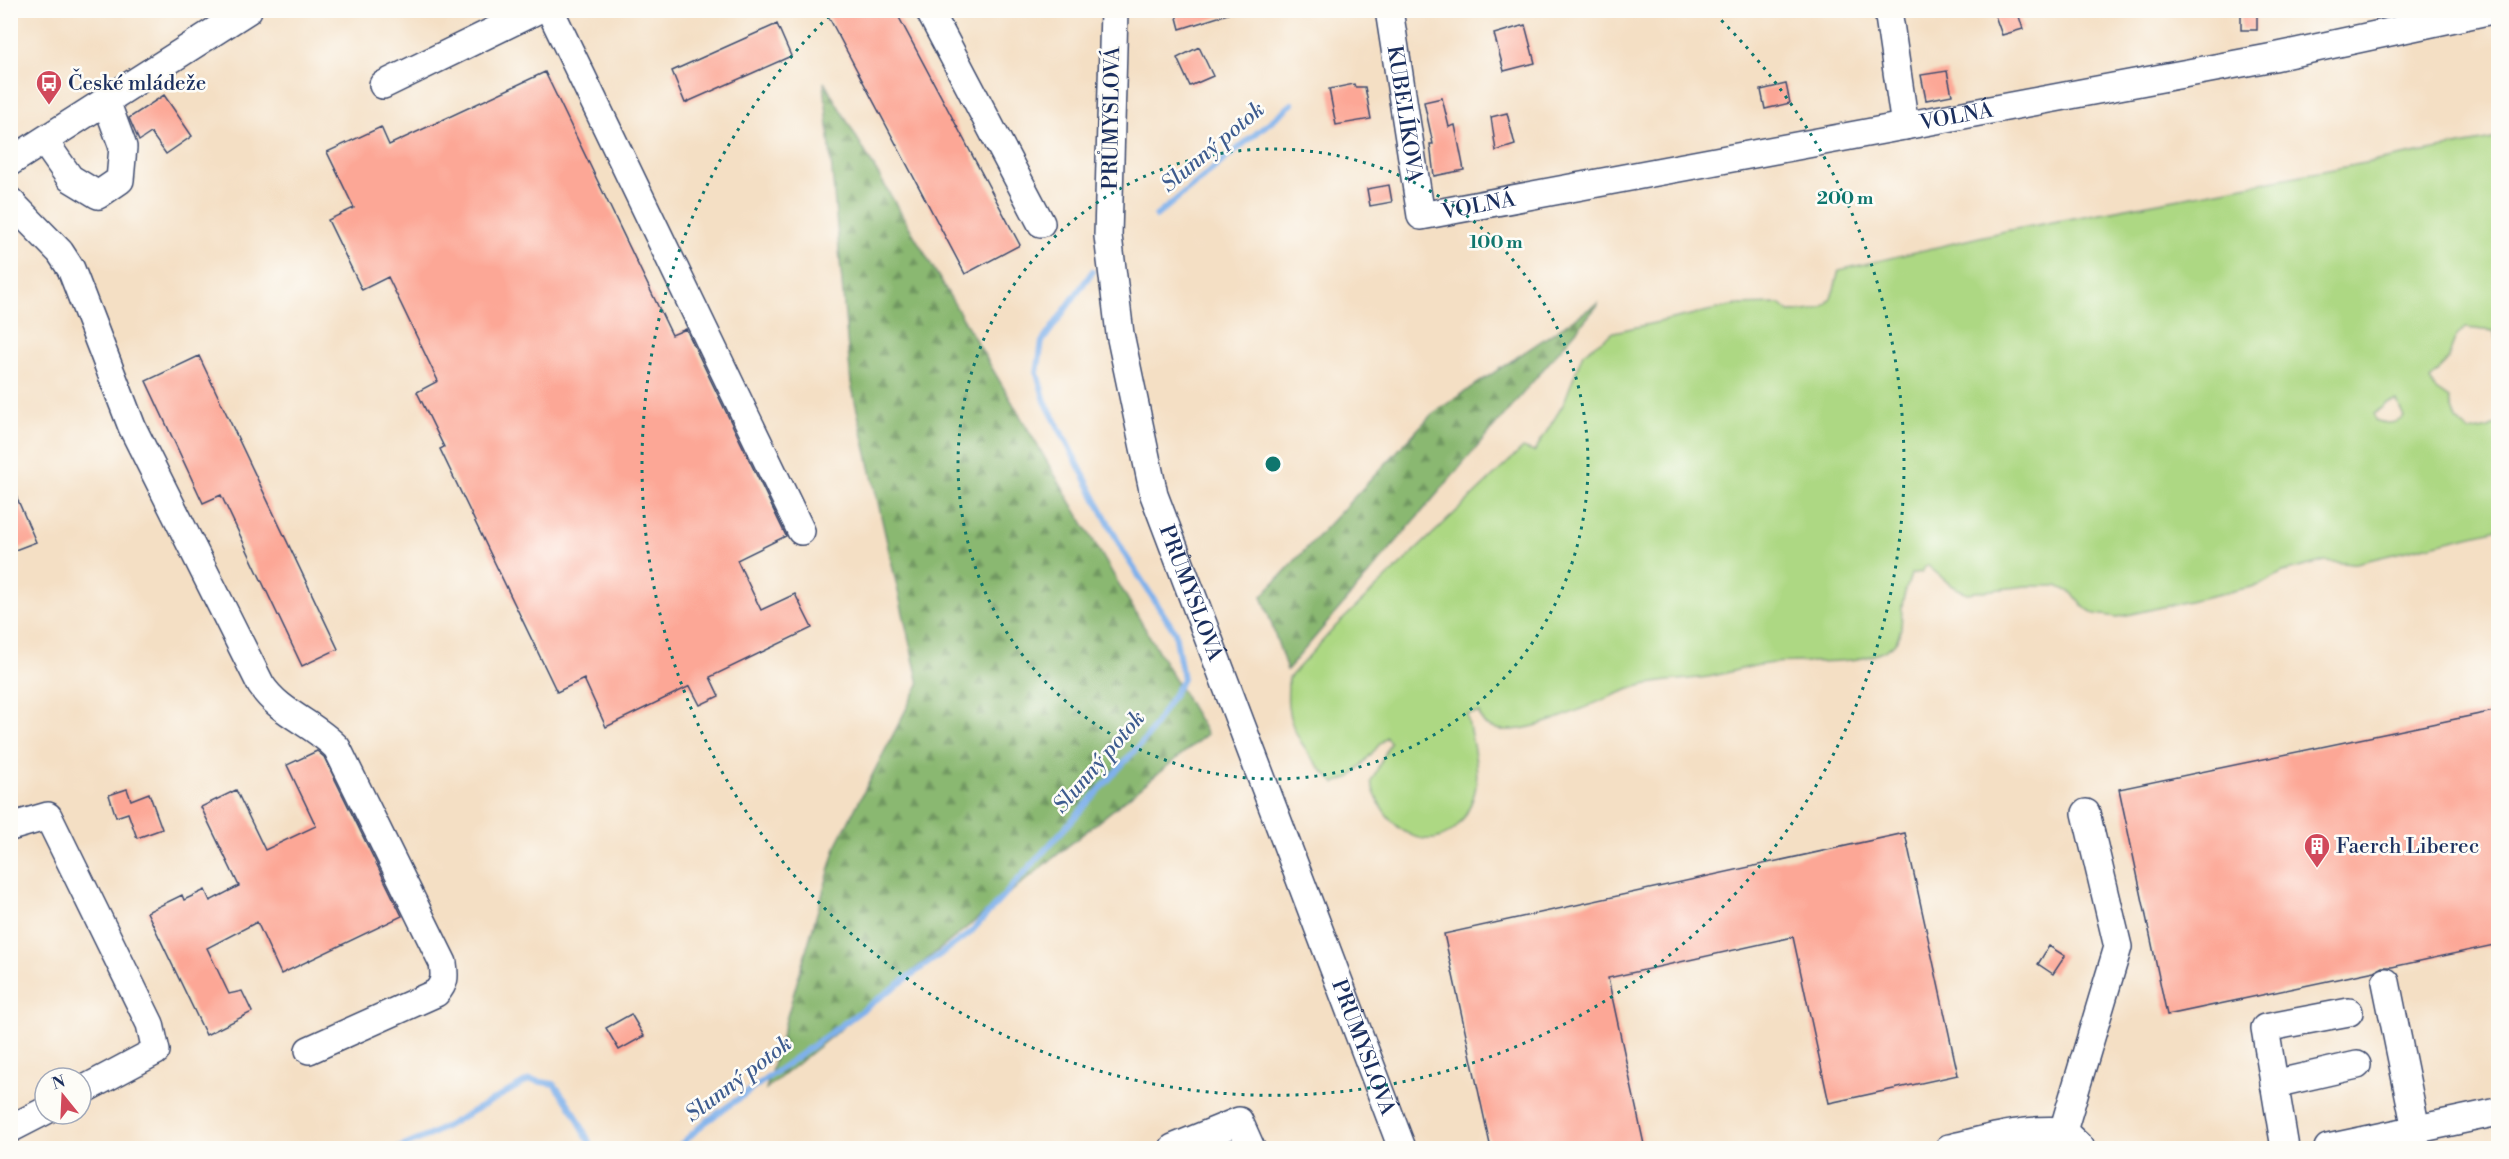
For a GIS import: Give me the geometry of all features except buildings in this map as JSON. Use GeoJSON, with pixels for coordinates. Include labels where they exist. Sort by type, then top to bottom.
{"type":"FeatureCollection","features":[{"type":"Feature","properties":{"kind":"street"},"geometry":{"type":"LineString","coordinates":[[10,162],[248,10]]}},
{"type":"Feature","properties":{"kind":"street"},"geometry":{"type":"LineString","coordinates":[[383,85],[537,10]]}},
{"type":"Feature","properties":{"kind":"street"},"geometry":{"type":"LineString","coordinates":[[550,10],[801,531]]}},
{"type":"Feature","properties":{"kind":"street"},"geometry":{"type":"LineString","coordinates":[[929,10],[1041,223]]}},
{"type":"Feature","properties":{"kind":"street","name":"PRŮMYSLOVÁ"},"geometry":{"type":"LineString","coordinates":[[1114,10],[1108,236],[1120,334],[1154,495],[1402,1149]]}},
{"type":"Feature","properties":{"kind":"street","name":"KUBELÍKOVA"},"geometry":{"type":"LineString","coordinates":[[1389,10],[1421,216]]}},
{"type":"Feature","properties":{"kind":"street"},"geometry":{"type":"LineString","coordinates":[[1888,10],[1905,126]]}},
{"type":"Feature","properties":{"kind":"street","name":"VOLNÁ"},"geometry":{"type":"LineString","coordinates":[[1421,216],[2274,57],[2492,10]]}},
{"type":"Feature","properties":{"kind":"street"},"geometry":{"type":"LineString","coordinates":[[44,141],[70,178],[98,195],[120,180],[123,147],[106,101]]}},
{"type":"Feature","properties":{"kind":"street"},"geometry":{"type":"LineString","coordinates":[[14,211],[60,252],[71,269],[132,427],[261,685],[279,707],[326,736],[337,748],[442,963],[446,977],[443,986],[436,993],[309,1050]]}},
{"type":"Feature","properties":{"kind":"street"},"geometry":{"type":"LineString","coordinates":[[1949,1149],[2037,1129],[2072,1140],[2118,947],[2086,813]]}},
{"type":"Feature","properties":{"kind":"street"},"geometry":{"type":"LineString","coordinates":[[10,828],[48,816],[150,1024],[156,1051],[93,1085]]}},
{"type":"Feature","properties":{"kind":"street"},"geometry":{"type":"LineString","coordinates":[[2386,982],[2416,1129]]}},
{"type":"Feature","properties":{"kind":"street"},"geometry":{"type":"LineString","coordinates":[[2285,1149],[2265,1028],[2349,1012]]}},
{"type":"Feature","properties":{"kind":"street"},"geometry":{"type":"LineString","coordinates":[[2274,1084],[2357,1065]]}},
{"type":"Feature","properties":{"kind":"street"},"geometry":{"type":"LineString","coordinates":[[2328,1149],[2499,1112]]}},
{"type":"Feature","properties":{"kind":"street"},"geometry":{"type":"LineString","coordinates":[[10,1129],[33,1117]]}},
{"type":"Feature","properties":{"kind":"street"},"geometry":{"type":"LineString","coordinates":[[1173,1149],[1239,1121],[1251,1149]]}},
{"type":"Feature","properties":{"kind":"green space"},"geometry":{"type":"Polygon","coordinates":[[[824,82],[1207,734],[766,1089],[837,844],[919,684],[851,383],[824,82]]]}},
{"type":"Feature","properties":{"kind":"green space"},"geometry":{"type":"Polygon","coordinates":[[[2498,138],[2498,350],[2494,331],[2466,328],[2456,338],[2445,363],[2430,380],[2436,390],[2449,399],[2456,420],[2469,432],[2489,428],[2498,423],[2498,529],[2352,564],[2325,561],[2283,572],[2260,585],[2118,617],[2095,614],[2082,606],[2072,593],[2057,586],[2026,586],[1967,593],[1952,586],[1927,565],[1921,572],[1911,574],[1903,600],[1897,640],[1888,649],[1874,655],[1840,661],[1767,664],[1708,677],[1645,685],[1621,692],[1562,717],[1522,729],[1504,730],[1489,727],[1481,720],[1479,713],[1467,714],[1476,762],[1475,791],[1465,815],[1453,831],[1438,838],[1422,839],[1406,833],[1392,821],[1380,804],[1371,782],[1390,743],[1386,737],[1351,777],[1335,783],[1305,749],[1290,718],[1288,679],[1336,626],[1523,448],[1534,452],[1563,405],[1583,353],[1614,332],[1735,305],[1780,304],[1789,312],[1820,308],[1830,299],[1839,270],[2005,231],[2498,138]],[[2397,401],[2386,404],[2374,414],[2375,420],[2386,423],[2394,423],[2404,417],[2397,401]]]}},
{"type":"Feature","properties":{"kind":"green space"},"geometry":{"type":"Polygon","coordinates":[[[1598,303],[1287,670],[1262,596],[1432,414],[1598,303]]]}},
{"type":"Feature","properties":{"kind":"waterway","name":"Slunný potok"},"geometry":{"type":"LineString","coordinates":[[1398,23],[1411,10]]}},
{"type":"Feature","properties":{"kind":"waterway","name":"Slunný potok"},"geometry":{"type":"LineString","coordinates":[[1156,216],[1292,104]]}},
{"type":"Feature","properties":{"kind":"waterway","name":"Slunný potok"},"geometry":{"type":"LineString","coordinates":[[677,1148],[703,1124],[970,933],[1148,736],[1183,679],[1175,632],[1124,553],[1045,401],[1037,373],[1042,342],[1092,272]]}},
{"type":"Feature","properties":{"kind":"waterway"},"geometry":{"type":"LineString","coordinates":[[399,1148],[432,1134],[529,1080],[554,1084],[575,1113],[592,1148]]}},
{"type":"Feature","properties":{"kind":"place","name":"České mládeže"},"geometry":{"type":"Point","coordinates":[49,106]}},
{"type":"Feature","properties":{"kind":"place","name":"Faerch Liberec"},"geometry":{"type":"Point","coordinates":[2317,869]}}]}
